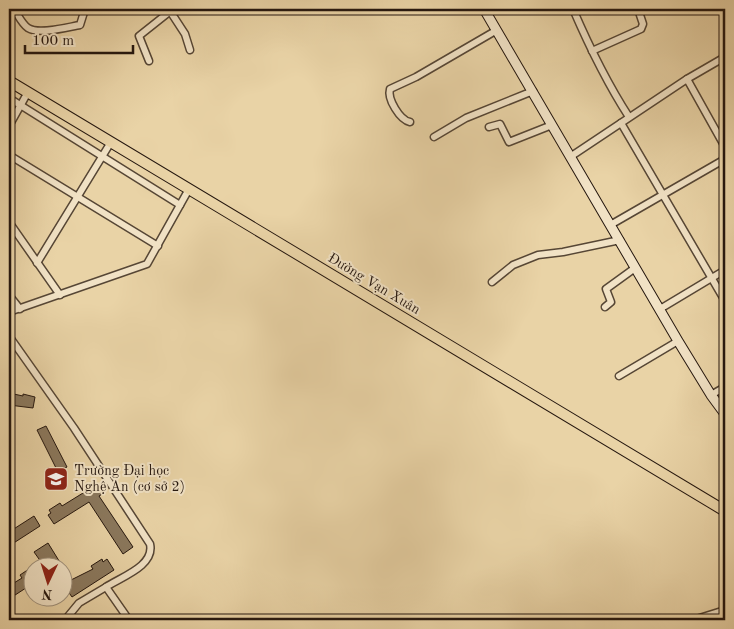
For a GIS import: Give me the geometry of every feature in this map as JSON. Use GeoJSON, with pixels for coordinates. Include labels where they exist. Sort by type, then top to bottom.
{"type":"FeatureCollection","features":[{"type":"Feature","properties":{"kind":"main road","name":"Đường Vạn Xuân"},"geometry":{"type":"LineString","coordinates":[[9,81],[725,511]]}},
{"type":"Feature","properties":{"kind":"street"},"geometry":{"type":"LineString","coordinates":[[14,9],[29,28],[43,30],[80,25],[85,9]]}},
{"type":"Feature","properties":{"kind":"street"},"geometry":{"type":"LineString","coordinates":[[484,9],[570,157],[612,224],[635,268],[678,341],[725,414]]}},
{"type":"Feature","properties":{"kind":"street"},"geometry":{"type":"LineString","coordinates":[[573,9],[612,91],[629,117]]}},
{"type":"Feature","properties":{"kind":"street"},"geometry":{"type":"LineString","coordinates":[[592,51],[642,29],[643,24],[638,9]]}},
{"type":"Feature","properties":{"kind":"street"},"geometry":{"type":"LineString","coordinates":[[149,61],[139,36],[171,10],[185,34],[190,50]]}},
{"type":"Feature","properties":{"kind":"street"},"geometry":{"type":"LineString","coordinates":[[410,122],[401,118],[389,94],[390,88],[416,76],[497,30]]}},
{"type":"Feature","properties":{"kind":"street"},"geometry":{"type":"LineString","coordinates":[[570,157],[687,79],[725,57]]}},
{"type":"Feature","properties":{"kind":"street"},"geometry":{"type":"LineString","coordinates":[[687,79],[725,147]]}},
{"type":"Feature","properties":{"kind":"street"},"geometry":{"type":"LineString","coordinates":[[434,137],[466,118],[533,91]]}},
{"type":"Feature","properties":{"kind":"street"},"geometry":{"type":"LineString","coordinates":[[9,126],[28,92]]}},
{"type":"Feature","properties":{"kind":"street"},"geometry":{"type":"LineString","coordinates":[[9,98],[180,205]]}},
{"type":"Feature","properties":{"kind":"street"},"geometry":{"type":"LineString","coordinates":[[621,123],[725,301]]}},
{"type":"Feature","properties":{"kind":"street"},"geometry":{"type":"LineString","coordinates":[[489,127],[500,124],[509,142],[552,125]]}},
{"type":"Feature","properties":{"kind":"street"},"geometry":{"type":"LineString","coordinates":[[37,263],[76,196],[111,142]]}},
{"type":"Feature","properties":{"kind":"street"},"geometry":{"type":"LineString","coordinates":[[9,156],[158,246]]}},
{"type":"Feature","properties":{"kind":"street"},"geometry":{"type":"LineString","coordinates":[[612,224],[725,159]]}},
{"type":"Feature","properties":{"kind":"street"},"geometry":{"type":"LineString","coordinates":[[9,312],[147,264],[189,189]]}},
{"type":"Feature","properties":{"kind":"street"},"geometry":{"type":"LineString","coordinates":[[9,222],[60,295]]}},
{"type":"Feature","properties":{"kind":"street"},"geometry":{"type":"LineString","coordinates":[[492,282],[512,265],[538,255],[563,252],[620,240]]}},
{"type":"Feature","properties":{"kind":"street"},"geometry":{"type":"LineString","coordinates":[[605,307],[611,302],[606,289],[635,268]]}},
{"type":"Feature","properties":{"kind":"street"},"geometry":{"type":"LineString","coordinates":[[660,309],[725,270]]}},
{"type":"Feature","properties":{"kind":"street"},"geometry":{"type":"LineString","coordinates":[[9,295],[20,309]]}},
{"type":"Feature","properties":{"kind":"street"},"geometry":{"type":"LineString","coordinates":[[9,336],[74,428],[150,544],[151,553],[145,562],[79,603],[65,620]]}},
{"type":"Feature","properties":{"kind":"street"},"geometry":{"type":"LineString","coordinates":[[619,376],[678,341]]}},
{"type":"Feature","properties":{"kind":"street"},"geometry":{"type":"LineString","coordinates":[[711,395],[725,386]]}},
{"type":"Feature","properties":{"kind":"street"},"geometry":{"type":"LineString","coordinates":[[106,587],[129,620]]}},
{"type":"Feature","properties":{"kind":"street"},"geometry":{"type":"LineString","coordinates":[[693,620],[725,610]]}},
{"type":"Feature","properties":{"kind":"building"},"geometry":{"type":"Polygon","coordinates":[[[9,393],[35,397],[33,408],[9,405],[9,393]]]}},
{"type":"Feature","properties":{"kind":"building"},"geometry":{"type":"Polygon","coordinates":[[[46,426],[67,467],[58,472],[37,430],[46,426]]]}},
{"type":"Feature","properties":{"kind":"building"},"geometry":{"type":"Polygon","coordinates":[[[92,483],[94,486],[98,483],[104,493],[99,496],[133,547],[123,554],[89,502],[54,524],[48,515],[51,513],[49,510],[60,503],[62,506],[83,493],[81,490],[92,483]]]}},
{"type":"Feature","properties":{"kind":"building"},"geometry":{"type":"Polygon","coordinates":[[[34,516],[40,526],[9,546],[9,532],[34,516]]]}},
{"type":"Feature","properties":{"kind":"building"},"geometry":{"type":"Polygon","coordinates":[[[48,543],[56,556],[37,556],[34,552],[48,543]]]}},
{"type":"Feature","properties":{"kind":"building"},"geometry":{"type":"Polygon","coordinates":[[[102,559],[103,562],[107,559],[114,570],[72,597],[72,580],[93,569],[91,566],[102,559]]]}},
{"type":"Feature","properties":{"kind":"building"},"geometry":{"type":"Polygon","coordinates":[[[22,578],[22,591],[9,599],[9,586],[22,578]]]}},
{"type":"Feature","properties":{"kind":"place","name":"Trường Đại học Nghệ An (cơ sở 2)"},"geometry":{"type":"Point","coordinates":[56,479]}}]}
